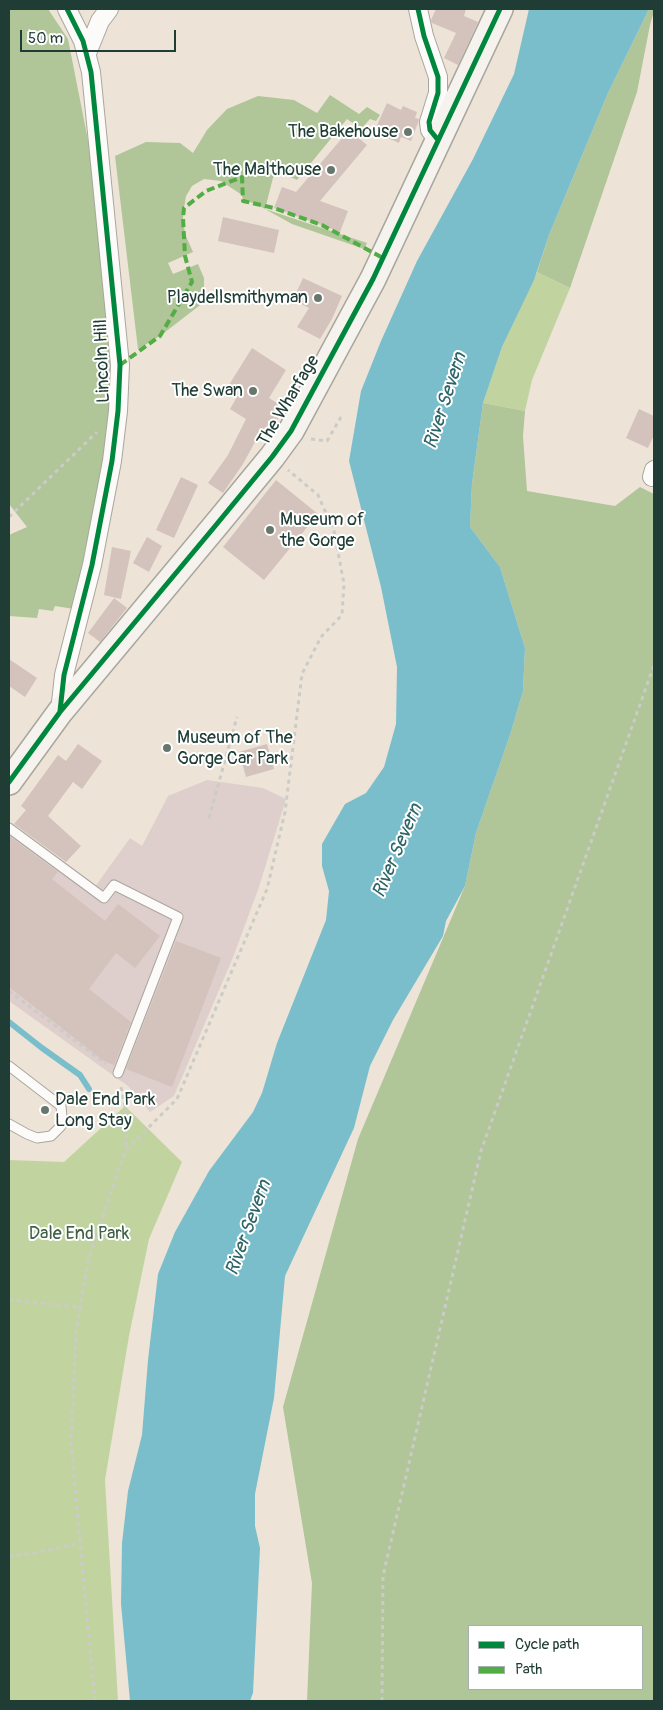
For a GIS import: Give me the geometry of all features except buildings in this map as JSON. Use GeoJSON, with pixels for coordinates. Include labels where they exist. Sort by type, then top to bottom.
{"type":"FeatureCollection","features":[{"type":"Feature","properties":{"kind":"street","name":"Lincoln Hill"},"geometry":{"type":"LineString","coordinates":[[60,712],[64,675],[92,566],[112,461],[118,411],[120,365],[88,53],[76,24],[67,9]]}},
{"type":"Feature","properties":{"kind":"street"},"geometry":{"type":"LineString","coordinates":[[88,53],[100,21],[109,9]]}},
{"type":"Feature","properties":{"kind":"street"},"geometry":{"type":"LineString","coordinates":[[418,9],[424,36],[438,77],[438,93],[429,122],[430,130],[438,140]]}},
{"type":"Feature","properties":{"kind":"street","name":"The Wharfage"},"geometry":{"type":"LineString","coordinates":[[14,769],[272,457],[291,431],[373,279],[500,9]]}},
{"type":"Feature","properties":{"kind":"lane"},"geometry":{"type":"LineString","coordinates":[[9,828],[104,898],[114,885],[178,917],[118,1073]]}},
{"type":"Feature","properties":{"kind":"lane"},"geometry":{"type":"LineString","coordinates":[[9,1066],[61,1106],[62,1117],[61,1126],[51,1136],[37,1138],[9,1124]]}},
{"type":"Feature","properties":{"kind":"path"},"geometry":{"type":"LineString","coordinates":[[9,517],[118,411]]}},
{"type":"Feature","properties":{"kind":"path"},"geometry":{"type":"LineString","coordinates":[[305,437],[328,441],[341,417]]}},
{"type":"Feature","properties":{"kind":"path"},"geometry":{"type":"LineString","coordinates":[[125,1151],[177,1099],[267,889],[285,812],[302,674],[321,637],[342,615],[344,584],[334,531],[318,495],[272,457]]}},
{"type":"Feature","properties":{"kind":"path"},"geometry":{"type":"LineString","coordinates":[[382,1701],[383,1576],[481,1151],[654,665]]}},
{"type":"Feature","properties":{"kind":"path"},"geometry":{"type":"LineString","coordinates":[[209,818],[237,717]]}},
{"type":"Feature","properties":{"kind":"path"},"geometry":{"type":"LineString","coordinates":[[9,991],[118,1073],[128,1122],[125,1151],[88,1261],[76,1332],[71,1445],[95,1701]]}},
{"type":"Feature","properties":{"kind":"path"},"geometry":{"type":"LineString","coordinates":[[9,1300],[80,1307]]}},
{"type":"Feature","properties":{"kind":"path"},"geometry":{"type":"LineString","coordinates":[[9,1556],[30,1554],[80,1542]]}},
{"type":"Feature","properties":{"kind":"shaded area"},"geometry":{"type":"Polygon","coordinates":[[[207,780],[263,788],[286,799],[259,887],[234,955],[174,1096],[150,1112],[128,1086],[9,1001],[9,829],[92,891],[130,838],[142,846],[168,796],[207,780]]]}},
{"type":"Feature","properties":{"kind":"green space"},"geometry":{"type":"Polygon","coordinates":[[[9,9],[48,9],[68,39],[96,181],[117,385],[107,468],[74,609],[55,606],[53,611],[39,609],[37,618],[9,616],[9,535],[27,527],[9,504],[9,9]]]}},
{"type":"Feature","properties":{"kind":"green space"},"geometry":{"type":"Polygon","coordinates":[[[649,9],[654,9],[654,11],[637,92],[570,288],[537,272],[549,235],[608,93],[649,9]]]}},
{"type":"Feature","properties":{"kind":"green space"},"geometry":{"type":"Polygon","coordinates":[[[330,95],[359,114],[367,107],[380,115],[376,121],[370,119],[361,129],[347,119],[297,180],[275,170],[265,209],[367,243],[364,249],[292,224],[254,203],[243,201],[242,195],[221,181],[204,179],[192,186],[186,196],[184,208],[185,234],[193,252],[168,263],[173,274],[198,264],[204,278],[204,302],[160,336],[138,349],[115,156],[146,142],[180,143],[193,153],[207,130],[227,109],[258,96],[294,100],[317,113],[330,95]]]}},
{"type":"Feature","properties":{"kind":"green space"},"geometry":{"type":"Polygon","coordinates":[[[537,272],[570,288],[532,380],[525,411],[483,403],[502,347],[537,272]]]}},
{"type":"Feature","properties":{"kind":"green space"},"geometry":{"type":"Polygon","coordinates":[[[483,403],[525,411],[523,436],[527,491],[615,506],[640,487],[654,494],[654,1701],[307,1701],[312,1583],[283,1407],[358,1139],[465,886],[476,833],[523,691],[525,648],[500,567],[470,527],[472,484],[483,403]]]}},
{"type":"Feature","properties":{"kind":"green space","name":"Dale End Park"},"geometry":{"type":"Polygon","coordinates":[[[125,1106],[182,1162],[149,1239],[129,1336],[105,1480],[118,1701],[9,1701],[9,1160],[64,1162],[125,1106]]]}},
{"type":"Feature","properties":{"kind":"water","name":"River Severn"},"geometry":{"type":"Polygon","coordinates":[[[529,9],[649,9],[608,93],[549,235],[534,280],[502,347],[483,403],[472,484],[470,527],[500,567],[525,648],[523,691],[476,833],[465,886],[446,921],[443,936],[393,1020],[370,1066],[354,1128],[285,1276],[274,1398],[255,1494],[255,1526],[260,1548],[253,1693],[250,1701],[130,1701],[121,1604],[122,1543],[128,1491],[142,1435],[158,1274],[175,1232],[209,1171],[253,1112],[262,1093],[277,1043],[326,920],[329,891],[322,866],[322,844],[345,804],[366,793],[384,767],[396,724],[397,667],[381,587],[349,461],[361,391],[417,261],[473,159],[514,74],[529,9]]]}},
{"type":"Feature","properties":{"kind":"waterway"},"geometry":{"type":"LineString","coordinates":[[9,1022],[80,1075],[89,1089]]}},
{"type":"Feature","properties":{"kind":"marked path"},"geometry":{"type":"LineString","coordinates":[[120,365],[160,336],[192,282],[185,256],[184,208],[206,191],[242,177],[243,201],[274,208],[322,225],[383,258]]}},
{"type":"Feature","properties":{"kind":"cycle path"},"geometry":{"type":"LineString","coordinates":[[60,711],[64,675],[92,565],[112,461],[118,411],[120,365],[91,72],[83,41],[67,9]]}},
{"type":"Feature","properties":{"kind":"cycle path"},"geometry":{"type":"LineString","coordinates":[[418,9],[424,36],[438,77],[438,93],[429,122],[430,130],[438,140]]}},
{"type":"Feature","properties":{"kind":"cycle path"},"geometry":{"type":"LineString","coordinates":[[9,782],[60,712],[272,457],[291,431],[373,279],[500,9]]}},
{"type":"Feature","properties":{"kind":"place","name":"The Bakehouse"},"geometry":{"type":"Point","coordinates":[408,132]}},
{"type":"Feature","properties":{"kind":"place","name":"The Malthouse"},"geometry":{"type":"Point","coordinates":[331,170]}},
{"type":"Feature","properties":{"kind":"place","name":"Playdellsmithyman"},"geometry":{"type":"Point","coordinates":[318,298]}},
{"type":"Feature","properties":{"kind":"place","name":"The Swan"},"geometry":{"type":"Point","coordinates":[253,391]}},
{"type":"Feature","properties":{"kind":"place","name":"Museum of the Gorge"},"geometry":{"type":"Point","coordinates":[270,530]}},
{"type":"Feature","properties":{"kind":"place","name":"Museum of The Gorge Car Park"},"geometry":{"type":"Point","coordinates":[167,748]}},
{"type":"Feature","properties":{"kind":"place","name":"Dale End Park Long Stay"},"geometry":{"type":"Point","coordinates":[45,1110]}}]}
